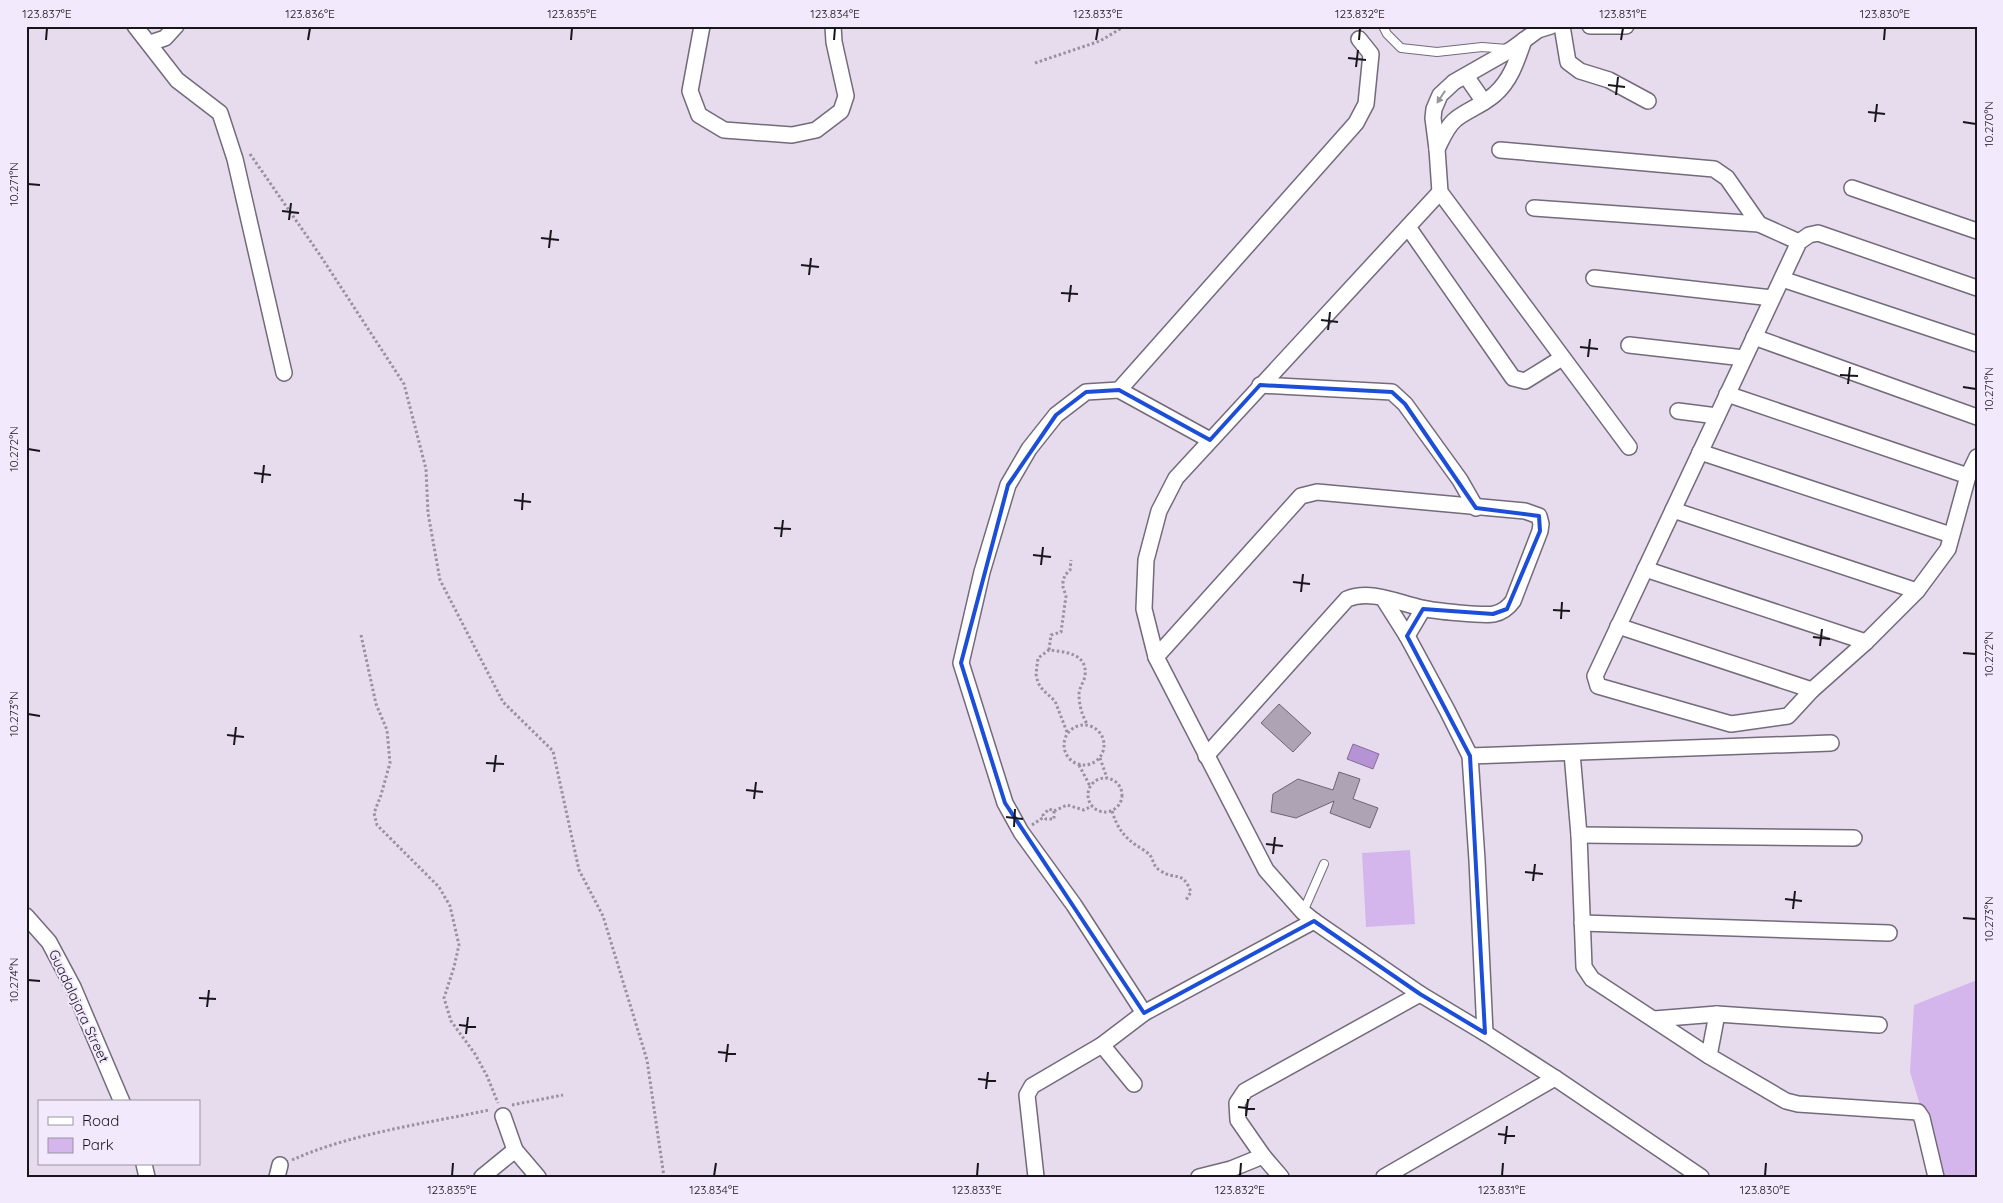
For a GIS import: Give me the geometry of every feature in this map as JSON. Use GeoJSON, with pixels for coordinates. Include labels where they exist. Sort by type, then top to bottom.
{"type":"FeatureCollection","features":[{"type":"Feature","properties":{"kind":"street"},"geometry":{"type":"LineString","coordinates":[[135,26],[177,80],[220,113],[235,159],[284,373]]}},
{"type":"Feature","properties":{"kind":"street"},"geometry":{"type":"LineString","coordinates":[[150,43],[165,38],[176,26]]}},
{"type":"Feature","properties":{"kind":"street"},"geometry":{"type":"LineString","coordinates":[[702,26],[690,91],[699,115],[724,130],[792,135],[816,130],[841,111],[846,96],[834,42],[833,26]]}},
{"type":"Feature","properties":{"kind":"street"},"geometry":{"type":"LineString","coordinates":[[1551,26],[1538,30],[1519,48],[1454,82],[1440,95],[1434,109],[1433,118],[1438,149],[1440,192],[1629,447]]}},
{"type":"Feature","properties":{"kind":"street"},"geometry":{"type":"LineString","coordinates":[[1562,26],[1568,62],[1580,71],[1609,80],[1648,101]]}},
{"type":"Feature","properties":{"kind":"street"},"geometry":{"type":"LineString","coordinates":[[1590,26],[1626,26]]}},
{"type":"Feature","properties":{"kind":"street"},"geometry":{"type":"LineString","coordinates":[[1119,390],[1356,123],[1366,104],[1370,54],[1359,39]]}},
{"type":"Feature","properties":{"kind":"street"},"geometry":{"type":"LineString","coordinates":[[1438,149],[1449,126],[1456,119],[1490,98],[1512,74],[1519,48]]}},
{"type":"Feature","properties":{"kind":"street"},"geometry":{"type":"LineString","coordinates":[[1472,72],[1490,98]]}},
{"type":"Feature","properties":{"kind":"street"},"geometry":{"type":"LineString","coordinates":[[1500,150],[1714,168],[1727,178],[1759,224]]}},
{"type":"Feature","properties":{"kind":"street"},"geometry":{"type":"LineString","coordinates":[[1852,188],[1977,231]]}},
{"type":"Feature","properties":{"kind":"street"},"geometry":{"type":"LineString","coordinates":[[1440,192],[1176,478],[1159,510],[1146,560],[1144,609],[1156,657],[1266,870],[1309,917],[1420,994],[1555,1078],[1680,1171],[1701,1177]]}},
{"type":"Feature","properties":{"kind":"street"},"geometry":{"type":"LineString","coordinates":[[1534,208],[1759,224],[1799,242]]}},
{"type":"Feature","properties":{"kind":"street"},"geometry":{"type":"LineString","coordinates":[[1408,227],[1513,378],[1525,381],[1562,358]]}},
{"type":"Feature","properties":{"kind":"street"},"geometry":{"type":"LineString","coordinates":[[1977,288],[1818,233],[1809,235],[1799,242],[1595,676],[1598,686],[1731,724],[1788,716],[1812,690],[1866,642],[1916,591],[1948,549],[1968,476],[1977,457]]}},
{"type":"Feature","properties":{"kind":"street"},"geometry":{"type":"LineString","coordinates":[[1594,278],[1772,298]]}},
{"type":"Feature","properties":{"kind":"street"},"geometry":{"type":"LineString","coordinates":[[1782,279],[1977,344]]}},
{"type":"Feature","properties":{"kind":"street"},"geometry":{"type":"LineString","coordinates":[[1754,337],[1977,417]]}},
{"type":"Feature","properties":{"kind":"street"},"geometry":{"type":"LineString","coordinates":[[1628,345],[1744,358]]}},
{"type":"Feature","properties":{"kind":"street"},"geometry":{"type":"LineString","coordinates":[[1260,385],[1391,385],[1460,480],[1476,508]]}},
{"type":"Feature","properties":{"kind":"street"},"geometry":{"type":"LineString","coordinates":[[1144,1013],[1074,905],[1021,832],[1005,803],[961,663],[982,572],[1008,485],[1029,449],[1056,415],[1086,392],[1119,390],[1210,440]]}},
{"type":"Feature","properties":{"kind":"street"},"geometry":{"type":"LineString","coordinates":[[1727,394],[1968,476]]}},
{"type":"Feature","properties":{"kind":"street"},"geometry":{"type":"LineString","coordinates":[[1678,411],[1717,416]]}},
{"type":"Feature","properties":{"kind":"street"},"geometry":{"type":"LineString","coordinates":[[1700,452],[1951,535]]}},
{"type":"Feature","properties":{"kind":"street"},"geometry":{"type":"LineString","coordinates":[[1156,657],[1301,496],[1317,492],[1525,511],[1539,516],[1540,531],[1513,601],[1507,610],[1493,614],[1423,609],[1370,596],[1354,596],[1347,599],[1206,756]]}},
{"type":"Feature","properties":{"kind":"street"},"geometry":{"type":"LineString","coordinates":[[1673,510],[1916,591]]}},
{"type":"Feature","properties":{"kind":"street"},"geometry":{"type":"LineString","coordinates":[[1645,568],[1866,642]]}},
{"type":"Feature","properties":{"kind":"street"},"geometry":{"type":"LineString","coordinates":[[1384,598],[1407,636],[1470,756],[1478,860],[1485,1033]]}},
{"type":"Feature","properties":{"kind":"street"},"geometry":{"type":"LineString","coordinates":[[1407,636],[1423,609]]}},
{"type":"Feature","properties":{"kind":"street"},"geometry":{"type":"LineString","coordinates":[[1618,626],[1812,690]]}},
{"type":"Feature","properties":{"kind":"street"},"geometry":{"type":"LineString","coordinates":[[1470,756],[1831,743]]}},
{"type":"Feature","properties":{"kind":"street"},"geometry":{"type":"LineString","coordinates":[[1572,752],[1579,835],[1584,967],[1592,979],[1709,1056],[1786,1101],[1918,1112],[1922,1118],[1936,1177]]}},
{"type":"Feature","properties":{"kind":"street"},"geometry":{"type":"LineString","coordinates":[[1579,835],[1854,838]]}},
{"type":"Feature","properties":{"kind":"street","name":"Guadalajara Street"},"geometry":{"type":"LineString","coordinates":[[26,916],[49,942],[73,987],[121,1100]]}},
{"type":"Feature","properties":{"kind":"street"},"geometry":{"type":"LineString","coordinates":[[1036,1177],[1027,1095],[1032,1086],[1102,1045],[1144,1013],[1309,917]]}},
{"type":"Feature","properties":{"kind":"street"},"geometry":{"type":"LineString","coordinates":[[1582,923],[1889,933]]}},
{"type":"Feature","properties":{"kind":"street"},"geometry":{"type":"LineString","coordinates":[[1281,1177],[1263,1156],[1238,1120],[1237,1103],[1245,1091],[1420,994]]}},
{"type":"Feature","properties":{"kind":"street"},"geometry":{"type":"LineString","coordinates":[[1654,1019],[1717,1014],[1879,1025]]}},
{"type":"Feature","properties":{"kind":"street"},"geometry":{"type":"LineString","coordinates":[[1709,1056],[1717,1014]]}},
{"type":"Feature","properties":{"kind":"street"},"geometry":{"type":"LineString","coordinates":[[1102,1045],[1134,1084]]}},
{"type":"Feature","properties":{"kind":"street"},"geometry":{"type":"LineString","coordinates":[[1384,1177],[1555,1078]]}},
{"type":"Feature","properties":{"kind":"street"},"geometry":{"type":"LineString","coordinates":[[502,1112],[515,1150],[538,1177]]}},
{"type":"Feature","properties":{"kind":"street"},"geometry":{"type":"LineString","coordinates":[[482,1177],[515,1150]]}},
{"type":"Feature","properties":{"kind":"street"},"geometry":{"type":"LineString","coordinates":[[1199,1177],[1231,1169],[1263,1156]]}},
{"type":"Feature","properties":{"kind":"lane"},"geometry":{"type":"LineString","coordinates":[[1383,26],[1387,34],[1401,48],[1437,52],[1482,46],[1519,48]]}},
{"type":"Feature","properties":{"kind":"lane"},"geometry":{"type":"LineString","coordinates":[[1309,917],[1324,864]]}},
{"type":"Feature","properties":{"kind":"path"},"geometry":{"type":"LineString","coordinates":[[1034,63],[1100,41],[1125,26]]}},
{"type":"Feature","properties":{"kind":"path"},"geometry":{"type":"LineString","coordinates":[[245,146],[320,255],[404,384],[426,469],[428,513],[440,580],[504,702],[553,750],[578,870],[603,916],[647,1060],[664,1177]]}},
{"type":"Feature","properties":{"kind":"path"},"geometry":{"type":"LineString","coordinates":[[1049,650],[1051,635],[1061,632],[1066,596],[1063,581],[1065,575],[1070,570],[1071,560]]}},
{"type":"Feature","properties":{"kind":"path"},"geometry":{"type":"LineString","coordinates":[[361,635],[376,704],[387,730],[389,746],[390,762],[374,813],[377,825],[439,887],[450,906],[459,945],[444,998],[450,1021],[475,1054],[487,1076],[502,1112]]}},
{"type":"Feature","properties":{"kind":"path"},"geometry":{"type":"LineString","coordinates":[[1067,732],[1055,701],[1043,690],[1036,674],[1038,658],[1049,650],[1071,652],[1078,656],[1082,662],[1085,670],[1079,693],[1080,705],[1087,724]]}},
{"type":"Feature","properties":{"kind":"path"},"geometry":{"type":"LineString","coordinates":[[1079,765],[1091,764],[1100,757],[1104,748],[1103,738],[1097,729],[1087,724],[1079,725],[1067,732],[1064,738],[1064,752],[1068,758],[1079,765],[1090,786],[1088,797],[1092,806],[1101,812],[1112,811],[1120,804],[1122,793],[1117,783],[1107,778],[1097,780],[1090,786]]}},
{"type":"Feature","properties":{"kind":"path"},"geometry":{"type":"LineString","coordinates":[[1100,757],[1107,778]]}},
{"type":"Feature","properties":{"kind":"path"},"geometry":{"type":"LineString","coordinates":[[1054,811],[1067,805],[1084,810],[1092,806]]}},
{"type":"Feature","properties":{"kind":"path"},"geometry":{"type":"LineString","coordinates":[[1112,811],[1115,822],[1121,832],[1150,855],[1153,865],[1162,873],[1176,875],[1187,881],[1190,892],[1186,900]]}},
{"type":"Feature","properties":{"kind":"path"},"geometry":{"type":"LineString","coordinates":[[279,1171],[312,1151],[358,1138],[502,1112],[563,1095]]}},
{"type":"Feature","properties":{"kind":"highlighted area"},"geometry":{"type":"Polygon","coordinates":[[[1260,385],[1392,392],[1405,404],[1476,508],[1539,516],[1540,531],[1507,609],[1493,614],[1423,609],[1407,636],[1470,756],[1485,1033],[1420,994],[1314,921],[1144,1013],[1005,803],[961,663],[1008,485],[1056,415],[1086,392],[1119,390],[1210,440],[1260,385]]]}},
{"type":"Feature","properties":{"kind":"green space"},"geometry":{"type":"Polygon","coordinates":[[[1410,850],[1415,924],[1366,927],[1362,853],[1410,850]]]}},
{"type":"Feature","properties":{"kind":"green space"},"geometry":{"type":"Polygon","coordinates":[[[1977,980],[1977,1177],[1942,1177],[1910,1072],[1914,1005],[1977,980]]]}},
{"type":"Feature","properties":{"kind":"shaded area"},"geometry":{"type":"Polygon","coordinates":[[[1353,744],[1379,754],[1373,769],[1347,759],[1353,744]]]}},
{"type":"Feature","properties":{"kind":"building"},"geometry":{"type":"Polygon","coordinates":[[[1279,704],[1311,733],[1293,752],[1261,723],[1279,704]]]}},
{"type":"Feature","properties":{"kind":"building"},"geometry":{"type":"Polygon","coordinates":[[[1339,772],[1360,779],[1353,799],[1378,808],[1370,828],[1330,813],[1334,801],[1296,818],[1271,812],[1273,794],[1298,779],[1333,790],[1339,772]]]}}]}
